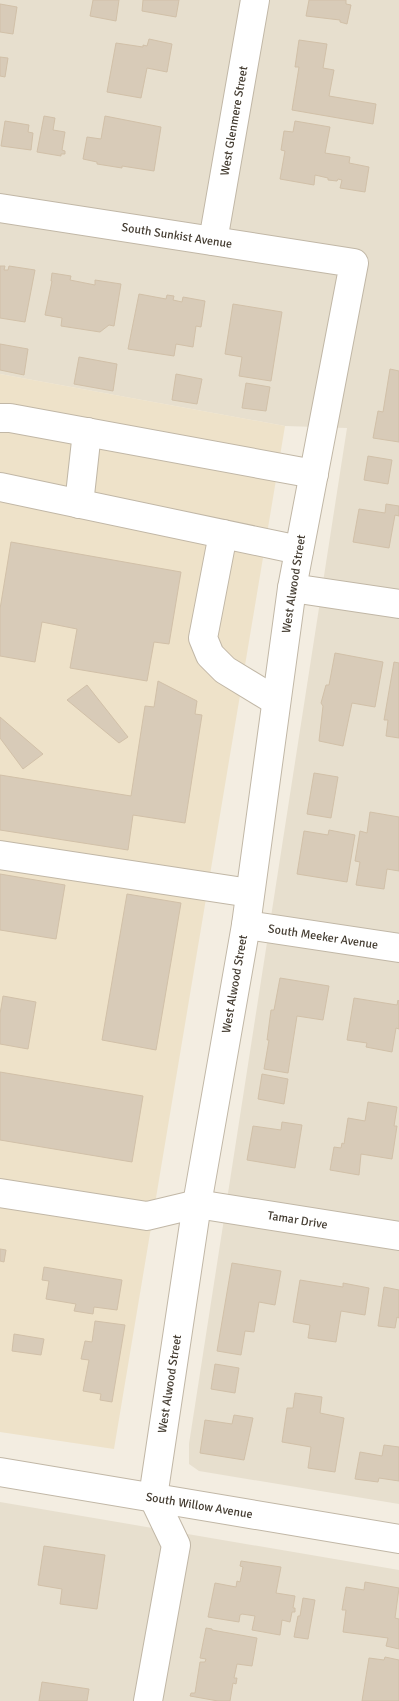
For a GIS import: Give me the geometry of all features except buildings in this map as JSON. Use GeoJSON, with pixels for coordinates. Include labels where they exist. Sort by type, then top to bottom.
{"type":"FeatureCollection","features":[{"type":"Feature","properties":{"kind":"street","name":"West Glenmere Street"},"geometry":{"type":"LineString","coordinates":[[213,241],[255,0]]}},
{"type":"Feature","properties":{"kind":"street","name":"South Sunkist Avenue"},"geometry":{"type":"LineString","coordinates":[[0,208],[354,263]]}},
{"type":"Feature","properties":{"kind":"street","name":"West Alwood Street"},"geometry":{"type":"LineString","coordinates":[[153,1497],[197,1204],[246,925],[292,588],[354,263]]}},
{"type":"Feature","properties":{"kind":"street"},"geometry":{"type":"LineString","coordinates":[[0,418],[10,418],[314,474]]}},
{"type":"Feature","properties":{"kind":"street"},"geometry":{"type":"LineString","coordinates":[[79,504],[87,432]]}},
{"type":"Feature","properties":{"kind":"street"},"geometry":{"type":"LineString","coordinates":[[0,487],[299,550]]}},
{"type":"Feature","properties":{"kind":"street"},"geometry":{"type":"LineString","coordinates":[[223,534],[203,638],[210,655],[226,670],[276,701]]}},
{"type":"Feature","properties":{"kind":"street"},"geometry":{"type":"LineString","coordinates":[[292,588],[399,604]]}},
{"type":"Feature","properties":{"kind":"street"},"geometry":{"type":"LineString","coordinates":[[0,854],[250,893]]}},
{"type":"Feature","properties":{"kind":"street","name":"South Meeker Avenue"},"geometry":{"type":"LineString","coordinates":[[246,925],[399,948]]}},
{"type":"Feature","properties":{"kind":"street"},"geometry":{"type":"LineString","coordinates":[[0,1193],[148,1216],[197,1204]]}},
{"type":"Feature","properties":{"kind":"street","name":"Tamar Drive"},"geometry":{"type":"LineString","coordinates":[[197,1204],[399,1236]]}},
{"type":"Feature","properties":{"kind":"street","name":"South Willow Avenue"},"geometry":{"type":"LineString","coordinates":[[0,1472],[399,1539]]}},
{"type":"Feature","properties":{"kind":"street"},"geometry":{"type":"LineString","coordinates":[[148,1701],[176,1545],[153,1497]]}},
{"type":"Feature","properties":{"kind":"shaded area"},"geometry":{"type":"Polygon","coordinates":[[[0,0],[399,0],[399,1504],[199,1471],[189,1464],[189,1444],[347,428],[285,426],[0,374],[0,0]]]}},
{"type":"Feature","properties":{"kind":"shaded area"},"geometry":{"type":"Polygon","coordinates":[[[0,374],[285,426],[114,1449],[0,1432],[0,374]]]}},
{"type":"Feature","properties":{"kind":"shaded area"},"geometry":{"type":"Polygon","coordinates":[[[0,1502],[399,1570],[399,1701],[0,1701],[0,1502]]]}}]}
